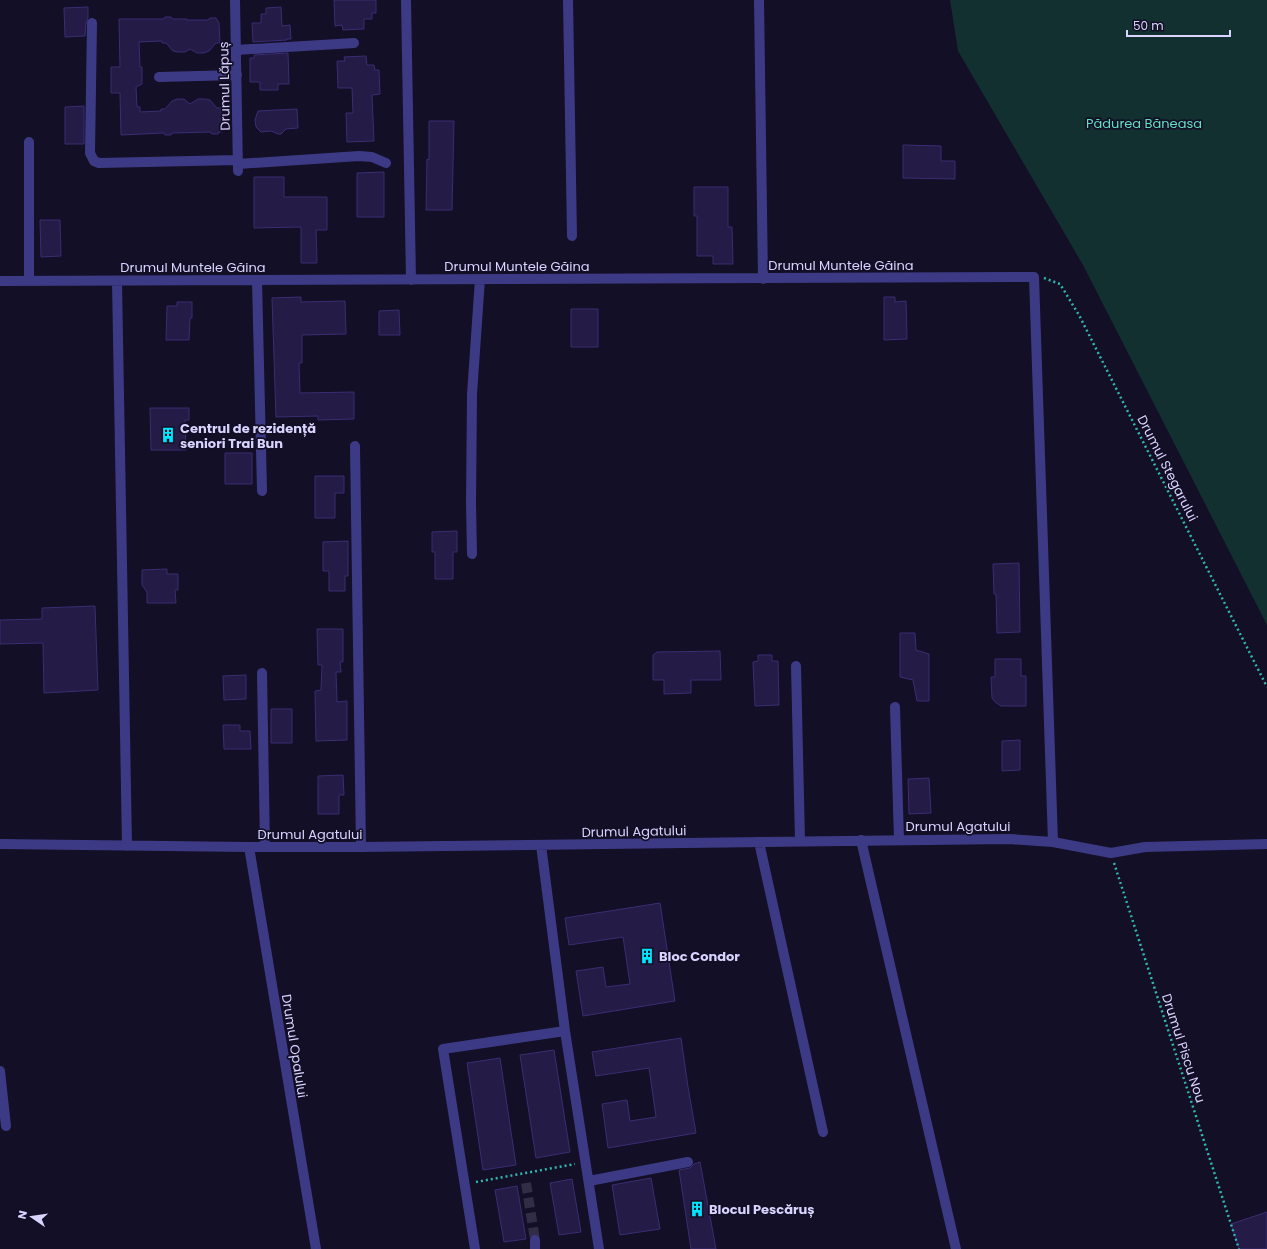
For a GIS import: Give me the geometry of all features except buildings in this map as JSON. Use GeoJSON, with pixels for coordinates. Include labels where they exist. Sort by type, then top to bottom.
{"type":"FeatureCollection","features":[{"type":"Feature","properties":{"kind":"street","name":"Drumul Lăpuș"},"geometry":{"type":"LineString","coordinates":[[236,0],[238,165]]}},
{"type":"Feature","properties":{"kind":"street"},"geometry":{"type":"LineString","coordinates":[[406,0],[411,280]]}},
{"type":"Feature","properties":{"kind":"street"},"geometry":{"type":"LineString","coordinates":[[568,0],[572,236]]}},
{"type":"Feature","properties":{"kind":"street"},"geometry":{"type":"LineString","coordinates":[[759,0],[764,279]]}},
{"type":"Feature","properties":{"kind":"street"},"geometry":{"type":"LineString","coordinates":[[92,23],[90,153],[94,161],[99,163],[238,165],[359,156],[372,157],[386,163]]}},
{"type":"Feature","properties":{"kind":"street"},"geometry":{"type":"LineString","coordinates":[[236,50],[354,43]]}},
{"type":"Feature","properties":{"kind":"street"},"geometry":{"type":"LineString","coordinates":[[159,77],[236,75]]}},
{"type":"Feature","properties":{"kind":"street"},"geometry":{"type":"LineString","coordinates":[[29,142],[29,281]]}},
{"type":"Feature","properties":{"kind":"street"},"geometry":{"type":"LineString","coordinates":[[1034,277],[1053,842]]}},
{"type":"Feature","properties":{"kind":"street","name":"Drumul Muntele Găina"},"geometry":{"type":"LineString","coordinates":[[0,281],[1034,277]]}},
{"type":"Feature","properties":{"kind":"street"},"geometry":{"type":"LineString","coordinates":[[472,554],[472,394],[480,279]]}},
{"type":"Feature","properties":{"kind":"street"},"geometry":{"type":"LineString","coordinates":[[257,280],[262,491]]}},
{"type":"Feature","properties":{"kind":"street"},"geometry":{"type":"LineString","coordinates":[[117,281],[127,846]]}},
{"type":"Feature","properties":{"kind":"street"},"geometry":{"type":"LineString","coordinates":[[356,446],[361,847]]}},
{"type":"Feature","properties":{"kind":"street"},"geometry":{"type":"LineString","coordinates":[[796,666],[800,841]]}},
{"type":"Feature","properties":{"kind":"street"},"geometry":{"type":"LineString","coordinates":[[262,673],[265,847]]}},
{"type":"Feature","properties":{"kind":"street"},"geometry":{"type":"LineString","coordinates":[[895,707],[899,840]]}},
{"type":"Feature","properties":{"kind":"street","name":"Drumul Agatului"},"geometry":{"type":"LineString","coordinates":[[0,844],[249,848],[1008,839],[1053,842],[1111,853],[1145,847],[1267,844]]}},
{"type":"Feature","properties":{"kind":"street"},"geometry":{"type":"LineString","coordinates":[[861,840],[956,1249]]}},
{"type":"Feature","properties":{"kind":"street"},"geometry":{"type":"LineString","coordinates":[[759,842],[823,1132]]}},
{"type":"Feature","properties":{"kind":"street"},"geometry":{"type":"LineString","coordinates":[[541,845],[565,1031],[599,1249]]}},
{"type":"Feature","properties":{"kind":"street","name":"Drumul Opalului"},"geometry":{"type":"LineString","coordinates":[[249,848],[316,1249]]}},
{"type":"Feature","properties":{"kind":"street"},"geometry":{"type":"LineString","coordinates":[[475,1249],[443,1049],[565,1031]]}},
{"type":"Feature","properties":{"kind":"street"},"geometry":{"type":"LineString","coordinates":[[0,1071],[6,1126]]}},
{"type":"Feature","properties":{"kind":"street"},"geometry":{"type":"LineString","coordinates":[[589,1181],[688,1162]]}},
{"type":"Feature","properties":{"kind":"path","name":"Drumul Stegarului"},"geometry":{"type":"LineString","coordinates":[[1034,277],[1045,278],[1060,284],[1079,315],[1267,687]]}},
{"type":"Feature","properties":{"kind":"path","name":"Drumul Piscu Nou"},"geometry":{"type":"LineString","coordinates":[[1111,853],[1238,1249]]}},
{"type":"Feature","properties":{"kind":"path"},"geometry":{"type":"LineString","coordinates":[[465,1184],[586,1162]]}},
{"type":"Feature","properties":{"kind":"green space","name":"Pădurea Băneasa"},"geometry":{"type":"Polygon","coordinates":[[[950,0],[1267,0],[1267,625],[1083,265],[958,51],[950,0]]]}},
{"type":"Feature","properties":{"kind":"tunnel"},"geometry":{"type":"LineString","coordinates":[[526,1183],[535,1240]]}},
{"type":"Feature","properties":{"kind":"place","name":"Centrul de rezidență seniori Trai Bun"},"geometry":{"type":"Point","coordinates":[168,435]}},
{"type":"Feature","properties":{"kind":"place","name":"Bloc Condor"},"geometry":{"type":"Point","coordinates":[647,956]}},
{"type":"Feature","properties":{"kind":"place","name":"Blocul Pescăruș"},"geometry":{"type":"Point","coordinates":[697,1209]}}]}
